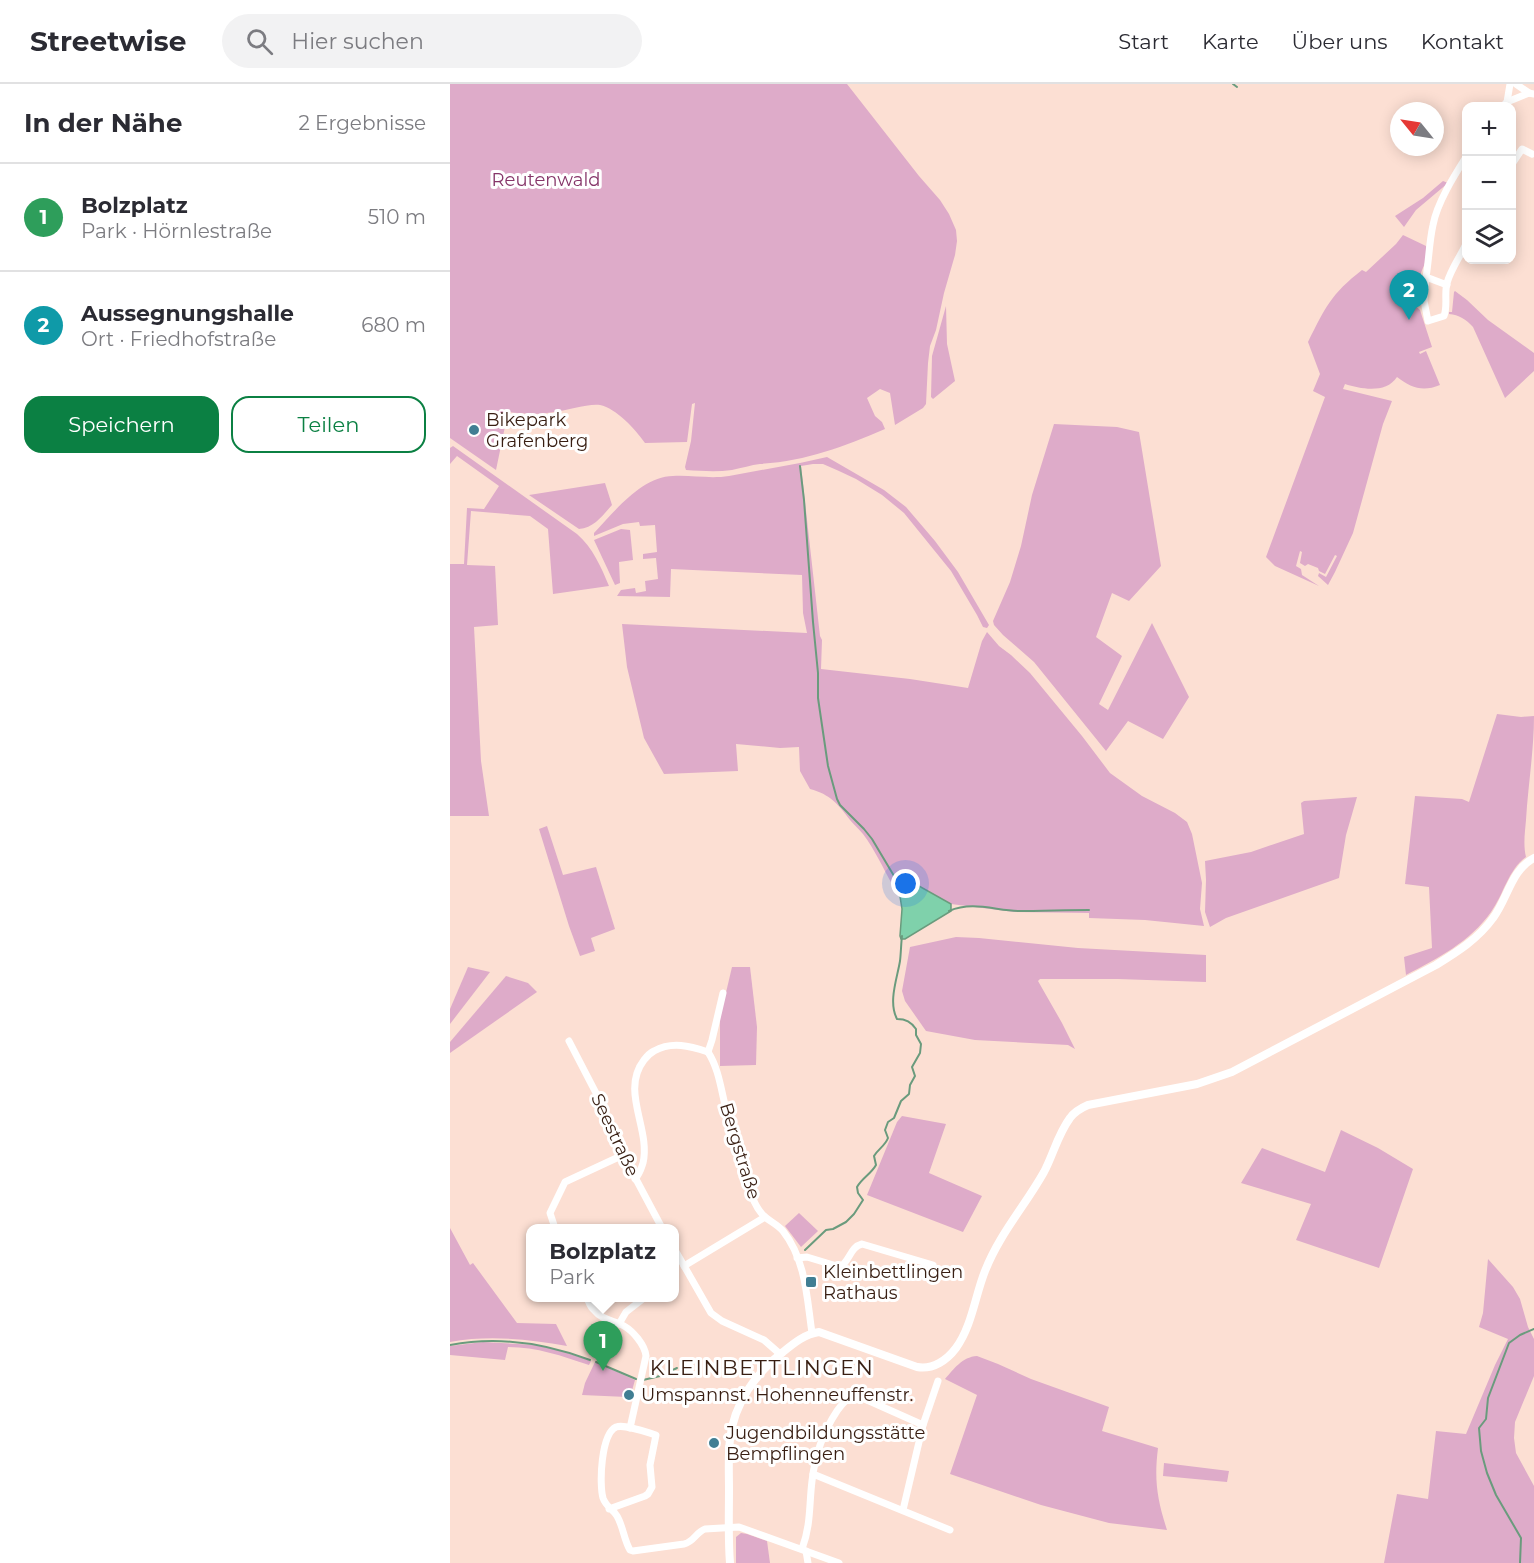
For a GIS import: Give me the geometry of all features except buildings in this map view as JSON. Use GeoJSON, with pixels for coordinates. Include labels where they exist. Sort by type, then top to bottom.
{"type":"FeatureCollection","features":[{"type":"Feature","properties":{"kind":"street"},"geometry":{"type":"LineString","coordinates":[[1506,102],[1510,84]]}},
{"type":"Feature","properties":{"kind":"street"},"geometry":{"type":"LineString","coordinates":[[1516,84],[1532,94]]}},
{"type":"Feature","properties":{"kind":"street"},"geometry":{"type":"LineString","coordinates":[[1510,102],[1532,94]]}},
{"type":"Feature","properties":{"kind":"street"},"geometry":{"type":"LineString","coordinates":[[1516,158],[1522,149],[1532,154]]}},
{"type":"Feature","properties":{"kind":"street"},"geometry":{"type":"LineString","coordinates":[[1462,164],[1450,184],[1433,222],[1424,301],[1428,321],[1444,316],[1447,285],[1462,252]]}},
{"type":"Feature","properties":{"kind":"street"},"geometry":{"type":"LineString","coordinates":[[1426,277],[1447,285]]}},
{"type":"Feature","properties":{"kind":"street"},"geometry":{"type":"LineString","coordinates":[[730,1563],[730,1438],[735,1416],[742,1399],[760,1372],[780,1354],[794,1343],[812,1333],[819,1332],[910,1366],[923,1368],[936,1365],[947,1358],[954,1351],[966,1330],[982,1279],[994,1252],[1044,1172],[1069,1119],[1077,1111],[1088,1105],[1197,1084],[1232,1072],[1436,965],[1462,949],[1491,921],[1500,909],[1516,873],[1534,858]]}},
{"type":"Feature","properties":{"kind":"street"},"geometry":{"type":"LineString","coordinates":[[635,1179],[644,1161],[645,1150],[635,1090],[635,1079],[639,1066],[653,1051],[671,1045],[683,1045],[708,1052],[723,993]]}},
{"type":"Feature","properties":{"kind":"street","name":"Seestraße"},"geometry":{"type":"LineString","coordinates":[[569,1041],[597,1095],[628,1166],[660,1224]]}},
{"type":"Feature","properties":{"kind":"street","name":"Bergstraße"},"geometry":{"type":"LineString","coordinates":[[708,1052],[716,1066],[732,1134],[747,1183],[759,1210],[783,1231],[797,1258],[805,1281],[812,1333]]}},
{"type":"Feature","properties":{"kind":"street"},"geometry":{"type":"LineString","coordinates":[[554,1224],[550,1213],[565,1182],[623,1155]]}},
{"type":"Feature","properties":{"kind":"street"},"geometry":{"type":"LineString","coordinates":[[628,1166],[644,1161]]}},
{"type":"Feature","properties":{"kind":"street"},"geometry":{"type":"LineString","coordinates":[[684,1266],[765,1217]]}},
{"type":"Feature","properties":{"kind":"street"},"geometry":{"type":"LineString","coordinates":[[797,1258],[807,1257],[840,1267],[846,1262],[854,1248],[862,1244],[933,1265]]}},
{"type":"Feature","properties":{"kind":"street"},"geometry":{"type":"LineString","coordinates":[[679,1257],[711,1313],[722,1321],[756,1335],[780,1354]]}},
{"type":"Feature","properties":{"kind":"street"},"geometry":{"type":"LineString","coordinates":[[589,1302],[606,1320],[630,1330],[646,1350],[630,1428]]}},
{"type":"Feature","properties":{"kind":"street"},"geometry":{"type":"LineString","coordinates":[[619,1324],[626,1312],[639,1302]]}},
{"type":"Feature","properties":{"kind":"street"},"geometry":{"type":"LineString","coordinates":[[903,1510],[923,1425],[938,1381]]}},
{"type":"Feature","properties":{"kind":"street"},"geometry":{"type":"LineString","coordinates":[[710,1394],[742,1399]]}},
{"type":"Feature","properties":{"kind":"street"},"geometry":{"type":"LineString","coordinates":[[808,1563],[804,1550],[813,1474],[822,1438],[834,1416],[849,1398],[858,1396],[923,1425]]}},
{"type":"Feature","properties":{"kind":"street"},"geometry":{"type":"LineString","coordinates":[[609,1509],[645,1496],[652,1487],[650,1465],[656,1435],[630,1428],[617,1426],[612,1430],[605,1443],[601,1469],[604,1502],[609,1509],[616,1515],[628,1548],[633,1551],[688,1544],[701,1531],[739,1527],[839,1563]]}},
{"type":"Feature","properties":{"kind":"street"},"geometry":{"type":"LineString","coordinates":[[813,1474],[950,1530]]}},
{"type":"Feature","properties":{"kind":"green space","name":"Reutenwald"},"geometry":{"type":"Polygon","coordinates":[[[450,84],[847,84],[940,200],[956,230],[955,255],[930,346],[926,404],[895,425],[890,393],[880,389],[867,398],[875,416],[882,422],[885,429],[839,447],[793,460],[715,471],[686,470],[685,467],[691,441],[695,403],[692,404],[687,442],[645,443],[619,415],[600,405],[542,414],[508,412],[496,470],[450,438],[450,84]]]}},
{"type":"Feature","properties":{"kind":"green space"},"geometry":{"type":"Polygon","coordinates":[[[1443,181],[1448,183],[1416,210],[1404,227],[1395,216],[1423,198],[1443,181]]]}},
{"type":"Feature","properties":{"kind":"green space"},"geometry":{"type":"Polygon","coordinates":[[[1403,235],[1426,246],[1427,258],[1412,295],[1412,303],[1420,310],[1432,347],[1419,352],[1420,354],[1426,351],[1440,385],[1417,388],[1397,377],[1386,386],[1373,389],[1345,384],[1343,389],[1392,401],[1383,424],[1353,533],[1328,585],[1318,576],[1319,573],[1326,577],[1337,556],[1335,555],[1325,574],[1318,568],[1300,563],[1302,552],[1300,551],[1296,566],[1301,569],[1302,575],[1319,586],[1275,566],[1266,557],[1325,397],[1313,391],[1320,374],[1308,342],[1336,294],[1362,270],[1366,272],[1403,235]]]}},
{"type":"Feature","properties":{"kind":"green space"},"geometry":{"type":"Polygon","coordinates":[[[1455,291],[1488,320],[1534,353],[1534,371],[1505,398],[1473,327],[1462,318],[1449,314],[1452,312],[1455,291]]]}},
{"type":"Feature","properties":{"kind":"green space"},"geometry":{"type":"Polygon","coordinates":[[[946,306],[947,344],[955,381],[933,399],[931,397],[932,356],[946,306]]]}},
{"type":"Feature","properties":{"kind":"green space"},"geometry":{"type":"Polygon","coordinates":[[[1054,424],[1117,427],[1139,432],[1161,566],[1129,601],[1112,593],[1096,637],[1122,656],[1099,704],[1108,710],[1152,623],[1189,697],[1163,739],[1128,721],[1106,751],[1034,662],[994,625],[993,621],[1010,582],[1021,546],[1032,495],[1054,424]]]}},
{"type":"Feature","properties":{"kind":"green space"},"geometry":{"type":"Polygon","coordinates":[[[453,446],[583,539],[600,565],[609,586],[553,594],[548,529],[530,516],[471,511],[467,565],[495,566],[498,625],[474,627],[481,761],[489,816],[450,816],[450,564],[464,564],[467,508],[484,509],[499,486],[457,456],[450,464],[450,448],[453,446]]]}},
{"type":"Feature","properties":{"kind":"green space"},"geometry":{"type":"Polygon","coordinates":[[[827,457],[884,490],[906,507],[958,572],[989,625],[987,628],[983,627],[951,571],[904,513],[882,495],[839,471],[823,464],[801,466],[822,640],[821,669],[968,688],[982,641],[987,632],[999,646],[1030,673],[1110,773],[1142,796],[1187,822],[1192,834],[1202,883],[1200,909],[1204,926],[1145,920],[1089,918],[1089,913],[1014,912],[951,904],[919,886],[892,884],[863,834],[829,797],[810,789],[800,771],[799,747],[780,748],[736,744],[738,771],[664,774],[644,738],[627,667],[622,624],[807,633],[803,613],[802,575],[671,569],[670,597],[617,596],[621,590],[635,588],[636,593],[646,591],[645,581],[658,579],[656,558],[643,559],[643,554],[657,552],[655,525],[640,526],[639,522],[623,524],[594,536],[594,533],[640,488],[662,478],[729,476],[827,457]]]}},
{"type":"Feature","properties":{"kind":"green space"},"geometry":{"type":"Polygon","coordinates":[[[605,483],[612,505],[593,524],[579,529],[529,495],[605,483]]]}},
{"type":"Feature","properties":{"kind":"green space"},"geometry":{"type":"Polygon","coordinates":[[[621,529],[630,530],[633,560],[619,562],[620,583],[615,585],[594,540],[621,529]]]}},
{"type":"Feature","properties":{"kind":"green space"},"geometry":{"type":"Polygon","coordinates":[[[1497,714],[1534,716],[1524,839],[1526,857],[1510,875],[1483,923],[1453,948],[1406,975],[1404,957],[1432,948],[1429,887],[1405,884],[1415,796],[1462,799],[1469,802],[1497,714]]]}},
{"type":"Feature","properties":{"kind":"green space"},"geometry":{"type":"Polygon","coordinates":[[[1357,797],[1346,835],[1339,878],[1226,918],[1210,927],[1205,912],[1205,861],[1251,852],[1304,834],[1301,803],[1304,801],[1357,797]]]}},
{"type":"Feature","properties":{"kind":"green space"},"geometry":{"type":"Polygon","coordinates":[[[547,826],[563,875],[596,867],[615,929],[591,938],[595,951],[580,956],[539,829],[547,826]]]}},
{"type":"Feature","properties":{"kind":"green space"},"geometry":{"type":"Polygon","coordinates":[[[956,937],[1078,948],[1206,955],[1206,982],[1040,979],[1038,981],[1075,1049],[1068,1045],[975,1040],[926,1031],[905,1001],[902,991],[910,947],[956,937]]]}},
{"type":"Feature","properties":{"kind":"green space"},"geometry":{"type":"Polygon","coordinates":[[[468,967],[490,972],[450,1024],[450,1009],[468,967]]]}},
{"type":"Feature","properties":{"kind":"green space"},"geometry":{"type":"Polygon","coordinates":[[[732,967],[750,967],[757,1027],[756,1065],[720,1066],[720,1018],[732,967]]]}},
{"type":"Feature","properties":{"kind":"green space"},"geometry":{"type":"Polygon","coordinates":[[[506,976],[528,983],[537,992],[450,1053],[450,1042],[506,976]]]}},
{"type":"Feature","properties":{"kind":"green space"},"geometry":{"type":"Polygon","coordinates":[[[902,1116],[946,1124],[929,1173],[982,1196],[963,1232],[867,1195],[897,1122],[902,1116]]]}},
{"type":"Feature","properties":{"kind":"green space"},"geometry":{"type":"Polygon","coordinates":[[[1341,1130],[1413,1169],[1379,1268],[1296,1240],[1311,1204],[1241,1183],[1262,1148],[1325,1172],[1341,1130]]]}},
{"type":"Feature","properties":{"kind":"green space"},"geometry":{"type":"Polygon","coordinates":[[[799,1213],[818,1231],[801,1247],[785,1226],[799,1213]]]}},
{"type":"Feature","properties":{"kind":"green space"},"geometry":{"type":"Polygon","coordinates":[[[450,1228],[470,1265],[473,1263],[517,1323],[556,1324],[567,1346],[508,1339],[450,1342],[450,1228]]]}},
{"type":"Feature","properties":{"kind":"green space"},"geometry":{"type":"Polygon","coordinates":[[[1488,1259],[1513,1287],[1520,1299],[1534,1339],[1534,1376],[1515,1422],[1514,1438],[1516,1453],[1534,1486],[1534,1563],[1384,1563],[1397,1494],[1428,1499],[1436,1431],[1466,1434],[1508,1339],[1479,1327],[1483,1313],[1488,1259]]]}},
{"type":"Feature","properties":{"kind":"green space"},"geometry":{"type":"Polygon","coordinates":[[[483,1342],[536,1345],[591,1361],[589,1365],[519,1347],[508,1347],[505,1360],[450,1355],[450,1346],[483,1342]]]}},
{"type":"Feature","properties":{"kind":"green space"},"geometry":{"type":"Polygon","coordinates":[[[977,1356],[1031,1379],[1109,1407],[1102,1431],[1158,1448],[1157,1489],[1167,1530],[1109,1523],[1041,1505],[950,1474],[977,1395],[945,1379],[963,1361],[977,1356]]]}},
{"type":"Feature","properties":{"kind":"green space"},"geometry":{"type":"Polygon","coordinates":[[[595,1362],[635,1380],[631,1394],[627,1397],[582,1395],[595,1362]]]}},
{"type":"Feature","properties":{"kind":"green space"},"geometry":{"type":"Polygon","coordinates":[[[1164,1463],[1229,1471],[1227,1482],[1163,1476],[1164,1463]]]}},
{"type":"Feature","properties":{"kind":"green space"},"geometry":{"type":"Polygon","coordinates":[[[741,1533],[767,1541],[770,1563],[736,1563],[736,1537],[741,1533]]]}},
{"type":"Feature","properties":{"kind":"shaded area"},"geometry":{"type":"Polygon","coordinates":[[[898,884],[919,886],[951,904],[951,911],[905,939],[901,939],[902,909],[898,884]]]}},
{"type":"Feature","properties":{"kind":"waterway"},"geometry":{"type":"LineString","coordinates":[[1233,84],[1237,87]]}},
{"type":"Feature","properties":{"kind":"waterway"},"geometry":{"type":"LineString","coordinates":[[800,466],[818,673],[818,698],[828,766],[840,805],[872,839],[900,886]]}},
{"type":"Feature","properties":{"kind":"waterway"},"geometry":{"type":"LineString","coordinates":[[949,911],[975,906],[1018,911],[1089,910]]}},
{"type":"Feature","properties":{"kind":"waterway"},"geometry":{"type":"LineString","coordinates":[[805,1250],[826,1230],[846,1222],[863,1200],[857,1187],[876,1165],[874,1156],[888,1138],[885,1130],[888,1122],[894,1118],[901,1101],[909,1094],[910,1085],[915,1076],[912,1067],[920,1053],[921,1044],[912,1024],[906,1020],[897,1019],[893,1005],[902,936]]}},
{"type":"Feature","properties":{"kind":"waterway"},"geometry":{"type":"LineString","coordinates":[[1520,1563],[1521,1538],[1496,1495],[1487,1473],[1481,1451],[1479,1428],[1486,1419],[1488,1398],[1509,1343],[1534,1329]]}},
{"type":"Feature","properties":{"kind":"waterway"},"geometry":{"type":"LineString","coordinates":[[450,1345],[503,1341],[538,1345],[590,1360]]}},
{"type":"Feature","properties":{"kind":"waterway"},"geometry":{"type":"LineString","coordinates":[[596,1362],[636,1379]]}},
{"type":"Feature","properties":{"kind":"waterway"},"geometry":{"type":"LineString","coordinates":[[643,1380],[660,1376],[677,1368]]}},
{"type":"Feature","properties":{"kind":"place","name":"Aussegnungshalle"},"geometry":{"type":"Point","coordinates":[1409,320]}},
{"type":"Feature","properties":{"kind":"place","name":"Bikepark Grafenberg"},"geometry":{"type":"Point","coordinates":[474,430]}},
{"type":"Feature","properties":{"kind":"place","name":"Kleinbettlingen Rathaus"},"geometry":{"type":"Point","coordinates":[811,1282]}},
{"type":"Feature","properties":{"kind":"place","name":"Bolzplatz"},"geometry":{"type":"Point","coordinates":[603,1371]}},
{"type":"Feature","properties":{"kind":"place","name":"Umspannst. Hohenneuffenstr."},"geometry":{"type":"Point","coordinates":[629,1395]}},
{"type":"Feature","properties":{"kind":"place","name":"Jugendbildungsstätte Bempflingen"},"geometry":{"type":"Point","coordinates":[714,1443]}},
{"type":"Feature","properties":{"kind":"district","name":"KLEINBETTLINGEN"},"geometry":{"type":"Point","coordinates":[762,1368]}}]}
